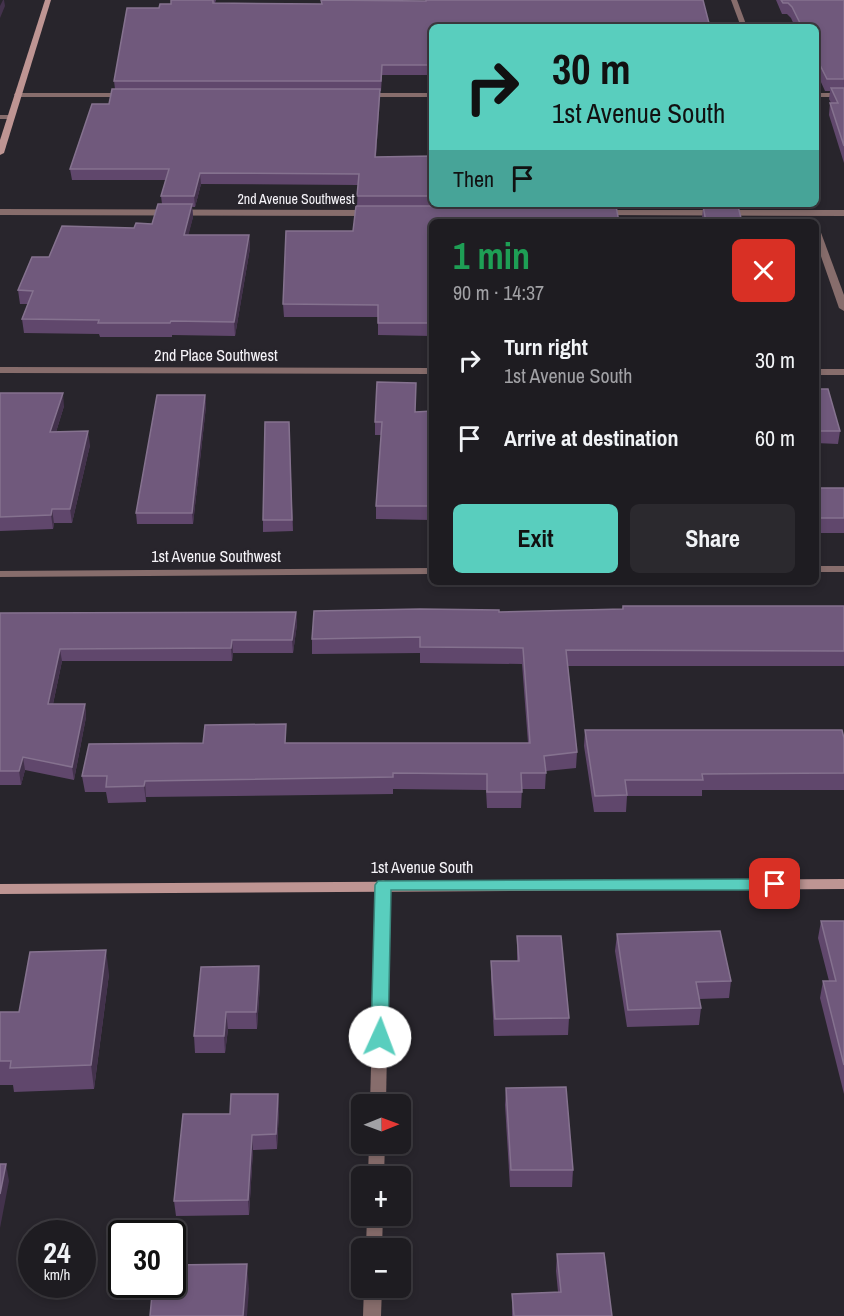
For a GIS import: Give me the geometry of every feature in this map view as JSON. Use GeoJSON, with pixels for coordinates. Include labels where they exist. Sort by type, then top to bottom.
{"type":"FeatureCollection","features":[{"type":"Feature","properties":{"kind":"street"},"geometry":{"type":"LineString","coordinates":[[0,153],[48,0]]}},
{"type":"Feature","properties":{"kind":"street"},"geometry":{"type":"LineString","coordinates":[[734,0],[743,24]]}},
{"type":"Feature","properties":{"kind":"street"},"geometry":{"type":"LineString","coordinates":[[819,95],[844,94]]}},
{"type":"Feature","properties":{"kind":"street"},"geometry":{"type":"LineString","coordinates":[[18,95],[136,95]]}},
{"type":"Feature","properties":{"kind":"street"},"geometry":{"type":"LineString","coordinates":[[349,95],[429,95]]}},
{"type":"Feature","properties":{"kind":"street"},"geometry":{"type":"LineString","coordinates":[[0,117],[11,117]]}},
{"type":"Feature","properties":{"kind":"street","name":"2nd Avenue Southwest"},"geometry":{"type":"LineString","coordinates":[[0,212],[381,213]]}},
{"type":"Feature","properties":{"kind":"street"},"geometry":{"type":"LineString","coordinates":[[596,213],[844,213]]}},
{"type":"Feature","properties":{"kind":"street"},"geometry":{"type":"LineString","coordinates":[[819,238],[844,308]]}},
{"type":"Feature","properties":{"kind":"street","name":"2nd Place Southwest"},"geometry":{"type":"LineString","coordinates":[[0,370],[429,371]]}},
{"type":"Feature","properties":{"kind":"street"},"geometry":{"type":"LineString","coordinates":[[819,372],[844,372]]}},
{"type":"Feature","properties":{"kind":"street"},"geometry":{"type":"LineString","coordinates":[[819,569],[844,569]]}},
{"type":"Feature","properties":{"kind":"street","name":"1st Avenue Southwest"},"geometry":{"type":"LineString","coordinates":[[0,574],[429,571]]}},
{"type":"Feature","properties":{"kind":"street","name":"1st Avenue South"},"geometry":{"type":"LineString","coordinates":[[0,889],[844,884]]}},
{"type":"Feature","properties":{"kind":"street"},"geometry":{"type":"LineString","coordinates":[[378,1094],[383,885]]}},
{"type":"Feature","properties":{"kind":"street"},"geometry":{"type":"LineString","coordinates":[[372,1316],[373,1298]]}},
{"type":"Feature","properties":{"kind":"building"},"geometry":{"type":"Polygon","coordinates":[[[171,0],[213,0],[213,3],[322,4],[321,0],[703,0],[709,24],[429,24],[429,65],[382,65],[381,81],[114,81],[127,8],[159,8],[160,4],[171,4],[171,0]]]}},
{"type":"Feature","properties":{"kind":"building"},"geometry":{"type":"Polygon","coordinates":[[[781,0],[844,0],[844,79],[827,79],[819,63],[819,24],[800,24],[792,7],[788,3],[783,3],[781,0]]]}},
{"type":"Feature","properties":{"kind":"building"},"geometry":{"type":"Polygon","coordinates":[[[831,88],[844,88],[844,146],[830,103],[838,103],[831,88]]]}},
{"type":"Feature","properties":{"kind":"building"},"geometry":{"type":"Polygon","coordinates":[[[112,89],[380,89],[375,157],[429,156],[429,196],[357,196],[359,174],[200,173],[194,196],[161,196],[169,169],[70,169],[92,104],[109,104],[112,89]]]}},
{"type":"Feature","properties":{"kind":"building"},"geometry":{"type":"Polygon","coordinates":[[[158,204],[192,204],[184,235],[249,235],[234,322],[98,323],[99,320],[22,319],[33,291],[18,290],[32,257],[49,257],[62,226],[134,228],[136,223],[152,224],[158,204]]]}},
{"type":"Feature","properties":{"kind":"building"},"geometry":{"type":"Polygon","coordinates":[[[356,206],[616,207],[618,219],[429,219],[429,323],[378,323],[378,305],[283,304],[286,231],[353,231],[356,206]]]}},
{"type":"Feature","properties":{"kind":"building"},"geometry":{"type":"Polygon","coordinates":[[[703,207],[738,207],[741,219],[705,219],[703,207]]]}},
{"type":"Feature","properties":{"kind":"building"},"geometry":{"type":"Polygon","coordinates":[[[377,382],[416,383],[415,412],[429,411],[429,506],[376,506],[382,422],[375,422],[377,382]]]}},
{"type":"Feature","properties":{"kind":"building"},"geometry":{"type":"Polygon","coordinates":[[[819,389],[828,389],[840,431],[819,431],[819,389]]]}},
{"type":"Feature","properties":{"kind":"building"},"geometry":{"type":"Polygon","coordinates":[[[0,393],[63,393],[50,432],[88,431],[70,509],[52,509],[51,515],[0,517],[0,393]]]}},
{"type":"Feature","properties":{"kind":"building"},"geometry":{"type":"Polygon","coordinates":[[[157,395],[205,395],[192,513],[136,513],[157,395]]]}},
{"type":"Feature","properties":{"kind":"building"},"geometry":{"type":"Polygon","coordinates":[[[265,422],[289,422],[292,520],[263,520],[265,422]]]}},
{"type":"Feature","properties":{"kind":"building"},"geometry":{"type":"Polygon","coordinates":[[[819,488],[844,488],[844,518],[819,518],[819,488]]]}},
{"type":"Feature","properties":{"kind":"building"},"geometry":{"type":"Polygon","coordinates":[[[623,606],[844,606],[844,651],[566,650],[577,752],[544,756],[546,773],[521,773],[522,792],[487,792],[487,774],[393,773],[393,777],[145,781],[144,786],[106,787],[107,776],[82,776],[89,744],[203,743],[205,725],[286,724],[285,743],[530,743],[523,648],[420,647],[420,637],[312,639],[314,611],[420,609],[499,610],[499,612],[623,609],[623,606]]]}},
{"type":"Feature","properties":{"kind":"building"},"geometry":{"type":"Polygon","coordinates":[[[296,612],[292,640],[232,640],[231,648],[60,649],[48,704],[85,704],[72,767],[23,757],[19,771],[0,771],[0,613],[296,612]]]}},
{"type":"Feature","properties":{"kind":"building"},"geometry":{"type":"Polygon","coordinates":[[[585,730],[842,730],[844,773],[702,774],[703,780],[625,780],[627,795],[595,796],[585,730]]]}},
{"type":"Feature","properties":{"kind":"building"},"geometry":{"type":"Polygon","coordinates":[[[821,921],[844,921],[844,1065],[823,981],[836,981],[821,921]]]}},
{"type":"Feature","properties":{"kind":"building"},"geometry":{"type":"Polygon","coordinates":[[[720,931],[731,981],[696,982],[701,1008],[628,1010],[617,934],[720,931]]]}},
{"type":"Feature","properties":{"kind":"building"},"geometry":{"type":"Polygon","coordinates":[[[517,936],[561,936],[569,1018],[495,1019],[491,961],[519,961],[517,936]]]}},
{"type":"Feature","properties":{"kind":"building"},"geometry":{"type":"Polygon","coordinates":[[[106,950],[91,1065],[10,1068],[11,1061],[0,1061],[0,1012],[19,1012],[30,952],[106,950]]]}},
{"type":"Feature","properties":{"kind":"building"},"geometry":{"type":"Polygon","coordinates":[[[259,966],[256,1012],[226,1012],[224,1036],[194,1036],[201,967],[259,966]]]}},
{"type":"Feature","properties":{"kind":"building"},"geometry":{"type":"Polygon","coordinates":[[[566,1087],[573,1170],[511,1170],[506,1088],[566,1087]]]}},
{"type":"Feature","properties":{"kind":"building"},"geometry":{"type":"Polygon","coordinates":[[[231,1094],[278,1094],[276,1134],[252,1135],[248,1200],[174,1201],[183,1114],[230,1114],[231,1094]]]}},
{"type":"Feature","properties":{"kind":"building"},"geometry":{"type":"Polygon","coordinates":[[[0,1164],[6,1164],[0,1194],[0,1164]]]}},
{"type":"Feature","properties":{"kind":"building"},"geometry":{"type":"Polygon","coordinates":[[[604,1253],[612,1316],[514,1316],[512,1294],[561,1292],[557,1254],[604,1253]]]}},
{"type":"Feature","properties":{"kind":"building"},"geometry":{"type":"Polygon","coordinates":[[[247,1264],[243,1316],[150,1316],[152,1298],[186,1298],[186,1265],[247,1264]]]}},
{"type":"Feature","properties":{"kind":"route"},"geometry":{"type":"LineString","coordinates":[[380,1037],[383,885],[775,884]]}}]}
